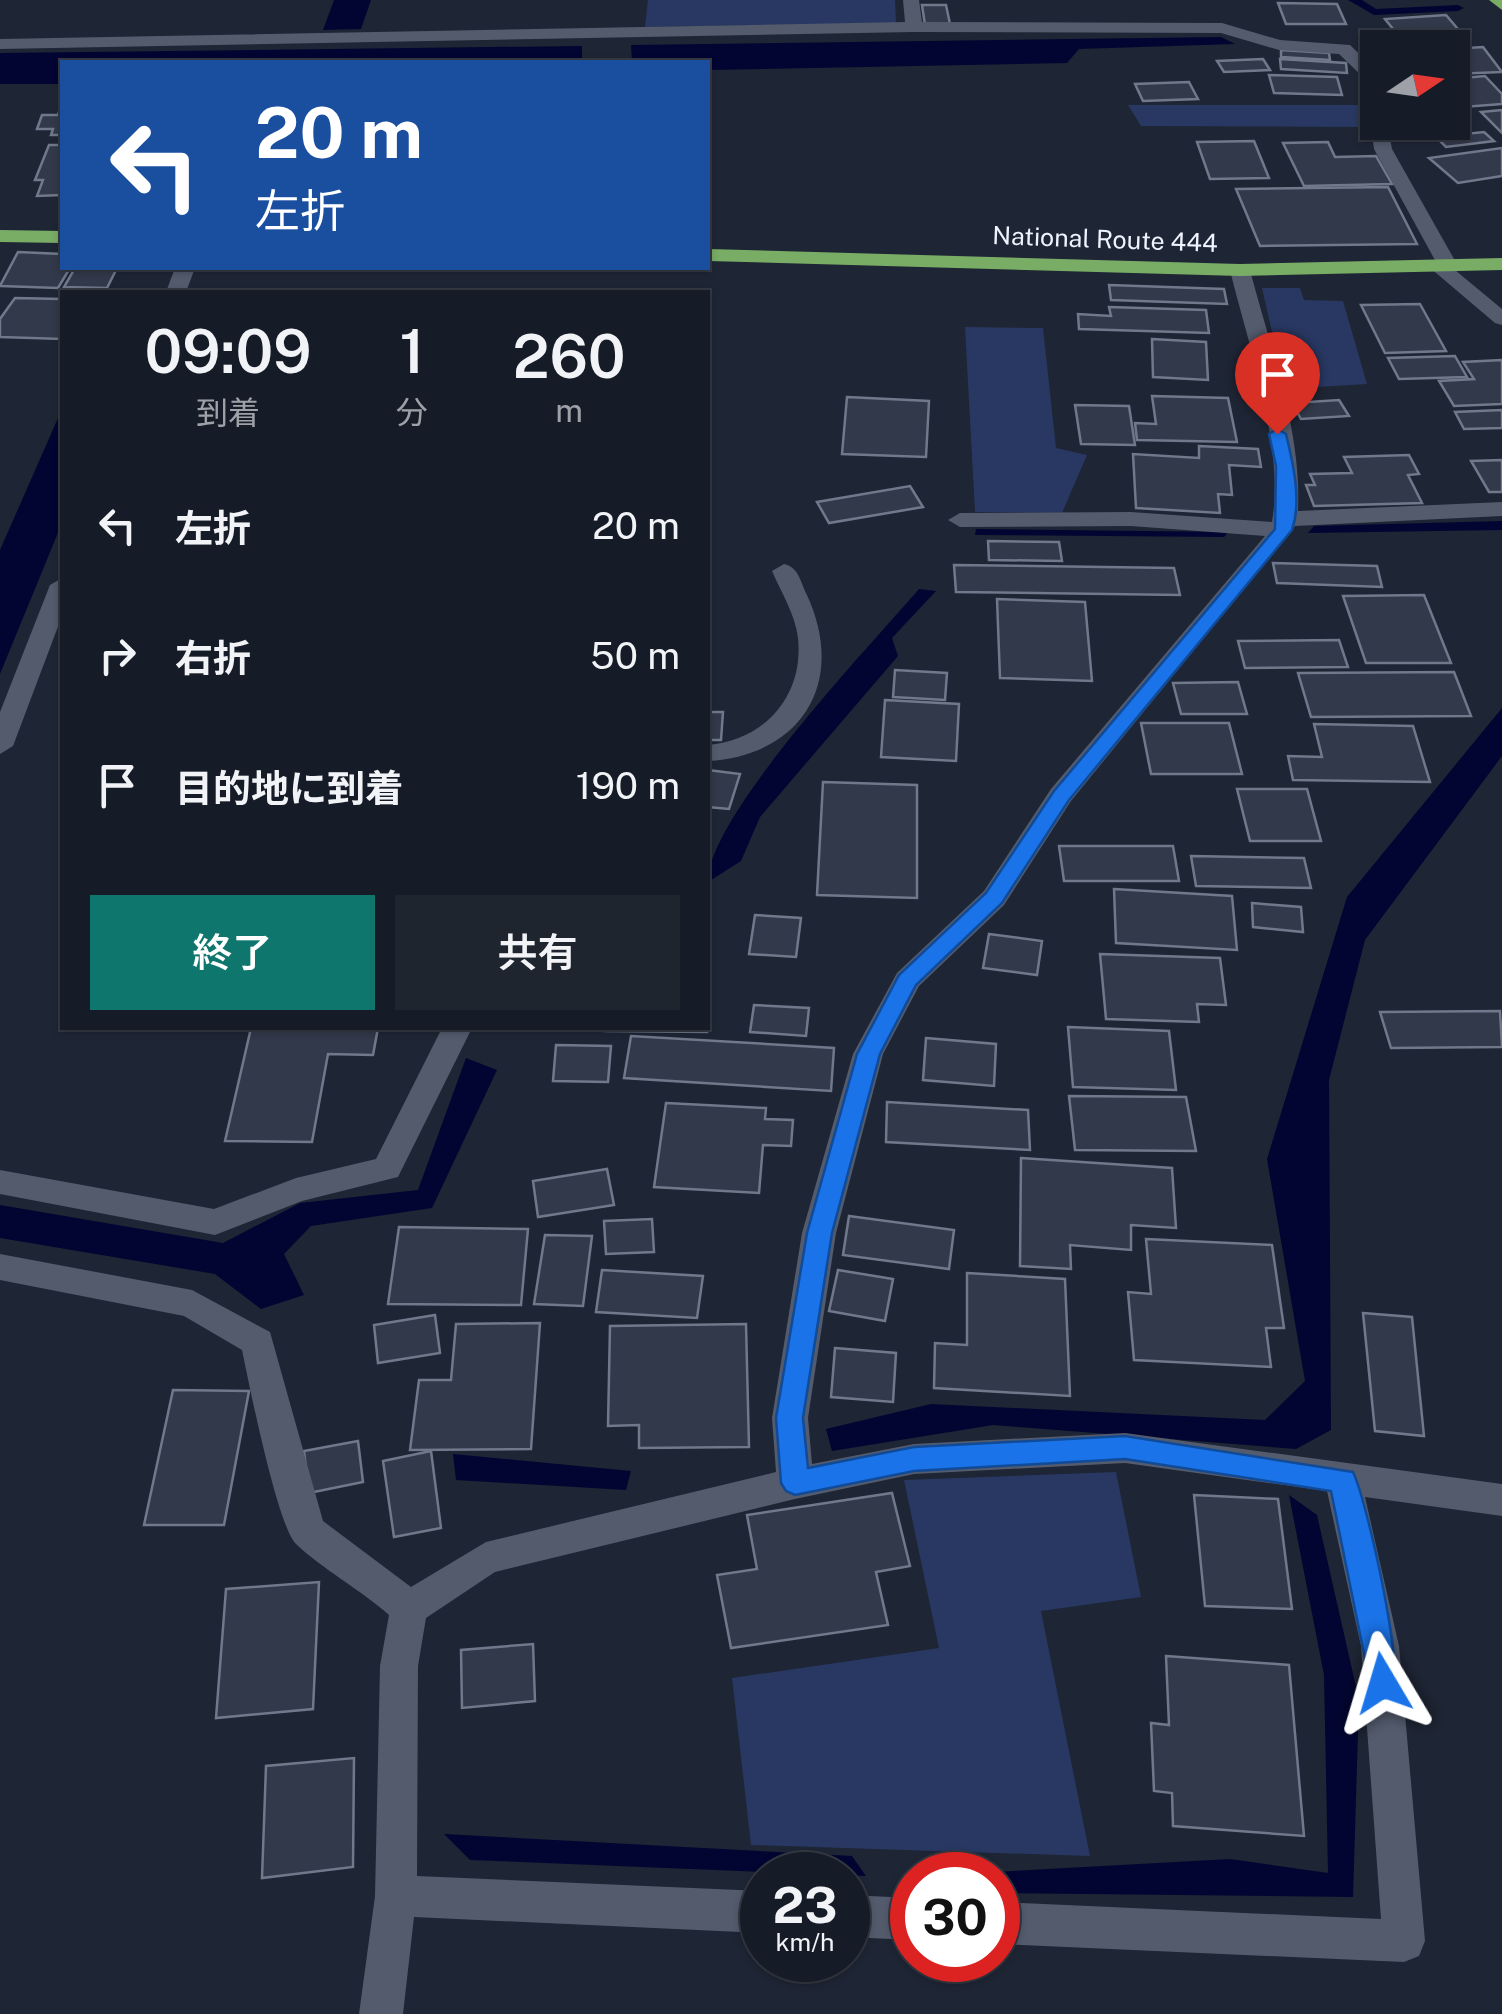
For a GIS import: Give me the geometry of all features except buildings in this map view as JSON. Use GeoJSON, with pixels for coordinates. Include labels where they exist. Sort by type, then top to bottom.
{"type":"FeatureCollection","features":[{"type":"Feature","properties":{"kind":"highway"},"geometry":{"type":"LineString","coordinates":[[0,236],[60,237]]}},
{"type":"Feature","properties":{"kind":"highway","name":"National Route 444"},"geometry":{"type":"LineString","coordinates":[[710,256],[1240,270],[1502,264]]}},
{"type":"Feature","properties":{"kind":"street"},"geometry":{"type":"LineString","coordinates":[[911,0],[914,28]]}},
{"type":"Feature","properties":{"kind":"street"},"geometry":{"type":"LineString","coordinates":[[0,44],[611,40],[914,28],[1222,28],[1279,45],[1344,50],[1360,65]]}},
{"type":"Feature","properties":{"kind":"street"},"geometry":{"type":"LineString","coordinates":[[1381,140],[1444,266],[1502,319]]}},
{"type":"Feature","properties":{"kind":"street"},"geometry":{"type":"LineString","coordinates":[[795,1483],[790,1418],[819,1233],[868,1054],[907,980],[994,898],[1061,795],[1285,525],[1285,466],[1240,270]]}},
{"type":"Feature","properties":{"kind":"street"},"geometry":{"type":"LineString","coordinates":[[960,520],[1285,525],[1502,509]]}},
{"type":"Feature","properties":{"kind":"street"},"geometry":{"type":"LineString","coordinates":[[710,753],[731,754],[772,736],[808,686],[810,635],[784,571]]}},
{"type":"Feature","properties":{"kind":"street"},"geometry":{"type":"LineString","coordinates":[[0,746],[60,590]]}},
{"type":"Feature","properties":{"kind":"street"},"geometry":{"type":"LineString","coordinates":[[0,1182],[215,1222],[296,1190],[387,1168],[455,1030]]}},
{"type":"Feature","properties":{"kind":"street"},"geometry":{"type":"LineString","coordinates":[[0,1267],[192,1304],[258,1342],[276,1430],[307,1531],[369,1574],[409,1609]]}},
{"type":"Feature","properties":{"kind":"street"},"geometry":{"type":"LineString","coordinates":[[381,2014],[396,1896],[399,1666],[409,1609],[486,1558],[795,1483],[914,1459],[1125,1448],[1502,1500]]}},
{"type":"Feature","properties":{"kind":"street"},"geometry":{"type":"LineString","coordinates":[[1020,1924],[1404,1941],[1380,1646],[1343,1480]]}},
{"type":"Feature","properties":{"kind":"street"},"geometry":{"type":"LineString","coordinates":[[396,1896],[740,1911]]}},
{"type":"Feature","properties":{"kind":"shaded area"},"geometry":{"type":"Polygon","coordinates":[[[334,0],[371,0],[361,29],[323,30],[334,0]]]}},
{"type":"Feature","properties":{"kind":"shaded area"},"geometry":{"type":"Polygon","coordinates":[[[648,0],[895,0],[896,23],[645,27],[648,0]]]}},
{"type":"Feature","properties":{"kind":"shaded area"},"geometry":{"type":"Polygon","coordinates":[[[1221,37],[1235,44],[1079,49],[1067,63],[710,70],[710,60],[632,60],[631,45],[1221,37]]]}},
{"type":"Feature","properties":{"kind":"shaded area"},"geometry":{"type":"Polygon","coordinates":[[[582,46],[582,60],[60,60],[60,84],[0,84],[0,53],[582,46]]]}},
{"type":"Feature","properties":{"kind":"shaded area"},"geometry":{"type":"Polygon","coordinates":[[[1128,105],[1360,105],[1360,127],[1141,126],[1128,105]]]}},
{"type":"Feature","properties":{"kind":"shaded area"},"geometry":{"type":"Polygon","coordinates":[[[1262,288],[1300,288],[1304,300],[1343,301],[1367,384],[1285,389],[1262,288]]]}},
{"type":"Feature","properties":{"kind":"shaded area"},"geometry":{"type":"Polygon","coordinates":[[[965,327],[1043,328],[1056,448],[1087,455],[1062,513],[975,512],[965,327]]]}},
{"type":"Feature","properties":{"kind":"shaded area"},"geometry":{"type":"Polygon","coordinates":[[[60,414],[60,528],[0,674],[0,550],[60,414]]]}},
{"type":"Feature","properties":{"kind":"shaded area"},"geometry":{"type":"Polygon","coordinates":[[[1502,521],[1502,530],[1308,533],[1314,526],[1502,521]]]}},
{"type":"Feature","properties":{"kind":"shaded area"},"geometry":{"type":"Polygon","coordinates":[[[976,529],[1228,532],[1224,537],[975,535],[976,529]]]}},
{"type":"Feature","properties":{"kind":"shaded area"},"geometry":{"type":"Polygon","coordinates":[[[919,589],[936,591],[892,638],[898,656],[760,817],[741,861],[710,881],[715,853],[734,817],[762,775],[919,589]]]}},
{"type":"Feature","properties":{"kind":"shaded area"},"geometry":{"type":"Polygon","coordinates":[[[1502,708],[1502,756],[1365,940],[1329,1080],[1331,1430],[1296,1449],[993,1425],[832,1451],[826,1429],[931,1404],[1265,1420],[1305,1381],[1267,1159],[1347,897],[1502,708]]]}},
{"type":"Feature","properties":{"kind":"shaded area"},"geometry":{"type":"Polygon","coordinates":[[[466,1058],[497,1070],[432,1208],[311,1226],[284,1254],[304,1295],[261,1309],[215,1274],[0,1238],[0,1205],[223,1243],[300,1203],[418,1190],[466,1058]]]}},
{"type":"Feature","properties":{"kind":"shaded area"},"geometry":{"type":"Polygon","coordinates":[[[453,1454],[631,1471],[626,1490],[456,1480],[453,1454]]]}},
{"type":"Feature","properties":{"kind":"shaded area"},"geometry":{"type":"Polygon","coordinates":[[[1116,1472],[1141,1597],[1041,1611],[1090,1856],[751,1845],[732,1678],[939,1648],[904,1480],[1116,1472]]]}},
{"type":"Feature","properties":{"kind":"shaded area"},"geometry":{"type":"Polygon","coordinates":[[[1289,1495],[1317,1515],[1359,1700],[1353,1897],[1020,1893],[1020,1871],[1230,1859],[1328,1873],[1324,1675],[1289,1495]]]}},
{"type":"Feature","properties":{"kind":"shaded area"},"geometry":{"type":"Polygon","coordinates":[[[444,1834],[778,1852],[740,1852],[740,1871],[470,1860],[444,1834]]]}},
{"type":"Feature","properties":{"kind":"waterway"},"geometry":{"type":"LineString","coordinates":[[1354,0],[1374,12],[1458,8]]}},
{"type":"Feature","properties":{"kind":"route"},"geometry":{"type":"LineString","coordinates":[[1277,434],[1285,466],[1287,520],[1283,530],[1061,795],[994,898],[907,980],[868,1054],[819,1233],[790,1418],[795,1483],[914,1459],[1125,1448],[1343,1480],[1380,1646],[1383,1683]]}}]}
